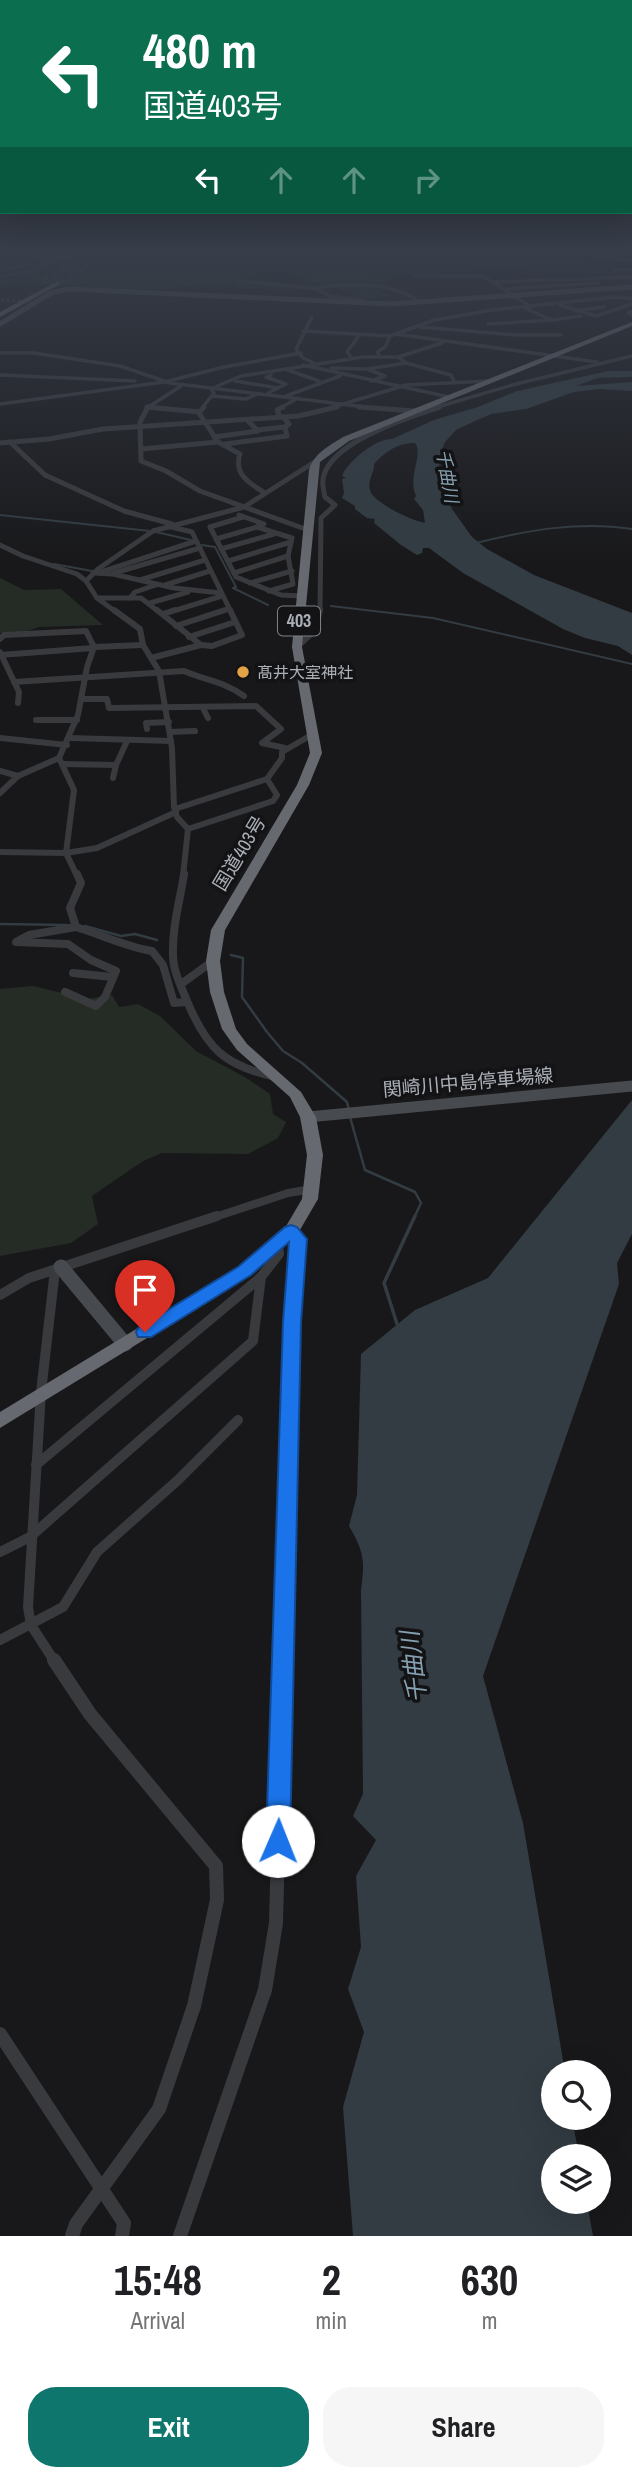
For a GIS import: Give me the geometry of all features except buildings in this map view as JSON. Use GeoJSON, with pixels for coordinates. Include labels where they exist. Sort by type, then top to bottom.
{"type":"FeatureCollection","features":[{"type":"Feature","properties":{"kind":"highway"},"geometry":{"type":"LineString","coordinates":[[316,461],[346,439],[556,354]]}},
{"type":"Feature","properties":{"kind":"highway","name":"国道403号"},"geometry":{"type":"LineString","coordinates":[[0,1421],[244,1271],[278,1245],[291,1231],[309,1198],[315,1155],[315,1116],[278,1077],[242,1047],[229,1029],[217,992],[213,961],[218,930],[313,766],[316,753],[298,647],[310,493],[316,461]]}},
{"type":"Feature","properties":{"kind":"street"},"geometry":{"type":"LineString","coordinates":[[43,354],[120,366],[164,382],[183,385],[414,411]]}},
{"type":"Feature","properties":{"kind":"street"},"geometry":{"type":"LineString","coordinates":[[0,404],[164,382],[294,354]]}},
{"type":"Feature","properties":{"kind":"street"},"geometry":{"type":"LineString","coordinates":[[302,354],[303,358],[314,363]]}},
{"type":"Feature","properties":{"kind":"street"},"geometry":{"type":"LineString","coordinates":[[349,354],[352,358]]}},
{"type":"Feature","properties":{"kind":"street"},"geometry":{"type":"LineString","coordinates":[[211,389],[246,375],[324,361],[410,354]]}},
{"type":"Feature","properties":{"kind":"street"},"geometry":{"type":"LineString","coordinates":[[540,354],[597,362],[620,359]]}},
{"type":"Feature","properties":{"kind":"street"},"geometry":{"type":"LineString","coordinates":[[298,647],[309,638],[319,620],[322,600],[323,476],[330,463],[351,444],[375,432],[500,388],[632,356]]}},
{"type":"Feature","properties":{"kind":"street"},"geometry":{"type":"LineString","coordinates":[[398,357],[406,363]]}},
{"type":"Feature","properties":{"kind":"street"},"geometry":{"type":"LineString","coordinates":[[324,361],[335,366],[367,369],[406,363],[447,373],[454,381]]}},
{"type":"Feature","properties":{"kind":"street"},"geometry":{"type":"LineString","coordinates":[[303,365],[340,376],[449,397]]}},
{"type":"Feature","properties":{"kind":"street"},"geometry":{"type":"LineString","coordinates":[[328,373],[337,370],[331,368],[335,366]]}},
{"type":"Feature","properties":{"kind":"street"},"geometry":{"type":"LineString","coordinates":[[225,367],[246,375]]}},
{"type":"Feature","properties":{"kind":"street"},"geometry":{"type":"LineString","coordinates":[[285,369],[321,382]]}},
{"type":"Feature","properties":{"kind":"street"},"geometry":{"type":"LineString","coordinates":[[367,369],[385,376],[369,382]]}},
{"type":"Feature","properties":{"kind":"street"},"geometry":{"type":"LineString","coordinates":[[263,373],[272,376],[266,377],[286,384],[266,394]]}},
{"type":"Feature","properties":{"kind":"street"},"geometry":{"type":"LineString","coordinates":[[0,374],[158,383]]}},
{"type":"Feature","properties":{"kind":"street"},"geometry":{"type":"LineString","coordinates":[[286,396],[340,376]]}},
{"type":"Feature","properties":{"kind":"street"},"geometry":{"type":"LineString","coordinates":[[233,380],[278,388]]}},
{"type":"Feature","properties":{"kind":"street"},"geometry":{"type":"LineString","coordinates":[[0,443],[137,427],[281,417],[348,404],[399,387],[454,381],[488,381]]}},
{"type":"Feature","properties":{"kind":"street"},"geometry":{"type":"LineString","coordinates":[[183,385],[161,396],[147,407],[139,419],[137,427],[141,461],[166,471],[200,491],[308,530]]}},
{"type":"Feature","properties":{"kind":"street"},"geometry":{"type":"LineString","coordinates":[[200,412],[212,396],[211,389]]}},
{"type":"Feature","properties":{"kind":"street"},"geometry":{"type":"LineString","coordinates":[[212,396],[246,399],[259,394]]}},
{"type":"Feature","properties":{"kind":"street"},"geometry":{"type":"LineString","coordinates":[[141,449],[287,436],[285,427],[288,423],[277,410],[300,397]]}},
{"type":"Feature","properties":{"kind":"street"},"geometry":{"type":"LineString","coordinates":[[147,407],[200,412]]}},
{"type":"Feature","properties":{"kind":"street"},"geometry":{"type":"LineString","coordinates":[[200,412],[214,436],[240,454],[238,466],[248,484],[265,494]]}},
{"type":"Feature","properties":{"kind":"street"},"geometry":{"type":"LineString","coordinates":[[204,422],[226,419]]}},
{"type":"Feature","properties":{"kind":"street"},"geometry":{"type":"LineString","coordinates":[[248,421],[257,430]]}},
{"type":"Feature","properties":{"kind":"street"},"geometry":{"type":"LineString","coordinates":[[214,436],[285,427]]}},
{"type":"Feature","properties":{"kind":"street"},"geometry":{"type":"LineString","coordinates":[[10,442],[45,475],[124,510],[192,532],[242,635],[212,646],[201,645],[151,658]]}},
{"type":"Feature","properties":{"kind":"street"},"geometry":{"type":"LineString","coordinates":[[86,582],[153,531],[244,507],[316,461]]}},
{"type":"Feature","properties":{"kind":"street"},"geometry":{"type":"LineString","coordinates":[[310,493],[324,495],[335,505],[321,518]]}},
{"type":"Feature","properties":{"kind":"street"},"geometry":{"type":"LineString","coordinates":[[216,539],[264,524],[231,512]]}},
{"type":"Feature","properties":{"kind":"street"},"geometry":{"type":"LineString","coordinates":[[243,517],[210,527],[236,577],[281,595],[302,596]]}},
{"type":"Feature","properties":{"kind":"street"},"geometry":{"type":"LineString","coordinates":[[257,527],[292,538],[288,556],[293,584],[269,591]]}},
{"type":"Feature","properties":{"kind":"street"},"geometry":{"type":"LineString","coordinates":[[221,549],[276,533]]}},
{"type":"Feature","properties":{"kind":"street"},"geometry":{"type":"LineString","coordinates":[[95,573],[196,541]]}},
{"type":"Feature","properties":{"kind":"street"},"geometry":{"type":"LineString","coordinates":[[228,561],[291,542]]}},
{"type":"Feature","properties":{"kind":"street"},"geometry":{"type":"LineString","coordinates":[[0,545],[23,556],[70,570],[86,582],[97,598],[140,629],[143,645],[159,671],[169,722],[176,811],[188,829],[173,951],[181,984],[197,1029],[213,1051],[237,1066],[278,1077]]}},
{"type":"Feature","properties":{"kind":"street"},"geometry":{"type":"LineString","coordinates":[[113,574],[200,548]]}},
{"type":"Feature","properties":{"kind":"street"},"geometry":{"type":"LineString","coordinates":[[234,573],[288,556]]}},
{"type":"Feature","properties":{"kind":"street"},"geometry":{"type":"LineString","coordinates":[[138,580],[205,560]]}},
{"type":"Feature","properties":{"kind":"street"},"geometry":{"type":"LineString","coordinates":[[130,598],[135,592],[210,571]]}},
{"type":"Feature","properties":{"kind":"street"},"geometry":{"type":"LineString","coordinates":[[250,583],[292,571]]}},
{"type":"Feature","properties":{"kind":"street"},"geometry":{"type":"LineString","coordinates":[[95,573],[222,594]]}},
{"type":"Feature","properties":{"kind":"street"},"geometry":{"type":"LineString","coordinates":[[150,603],[194,590]]}},
{"type":"Feature","properties":{"kind":"street"},"geometry":{"type":"LineString","coordinates":[[163,614],[222,594]]}},
{"type":"Feature","properties":{"kind":"street"},"geometry":{"type":"LineString","coordinates":[[97,598],[141,598],[201,645]]}},
{"type":"Feature","properties":{"kind":"street"},"geometry":{"type":"LineString","coordinates":[[176,626],[229,609]]}},
{"type":"Feature","properties":{"kind":"street"},"geometry":{"type":"LineString","coordinates":[[189,637],[235,622]]}},
{"type":"Feature","properties":{"kind":"street"},"geometry":{"type":"LineString","coordinates":[[0,639],[4,635],[86,631],[94,647]]}},
{"type":"Feature","properties":{"kind":"street"},"geometry":{"type":"LineString","coordinates":[[18,702],[19,692],[1,654],[143,645]]}},
{"type":"Feature","properties":{"kind":"street"},"geometry":{"type":"LineString","coordinates":[[76,927],[68,911],[81,883],[66,853],[74,790],[61,761],[83,699],[85,663],[94,647]]}},
{"type":"Feature","properties":{"kind":"street"},"geometry":{"type":"LineString","coordinates":[[0,677],[12,679],[184,671],[202,679],[226,683],[244,696]]}},
{"type":"Feature","properties":{"kind":"street"},"geometry":{"type":"LineString","coordinates":[[83,699],[107,699],[109,708],[256,706],[281,729],[262,743],[285,748],[313,734]]}},
{"type":"Feature","properties":{"kind":"street"},"geometry":{"type":"LineString","coordinates":[[203,708],[208,718]]}},
{"type":"Feature","properties":{"kind":"street"},"geometry":{"type":"LineString","coordinates":[[36,720],[77,720]]}},
{"type":"Feature","properties":{"kind":"street"},"geometry":{"type":"LineString","coordinates":[[147,729],[146,723],[169,722]]}},
{"type":"Feature","properties":{"kind":"street"},"geometry":{"type":"LineString","coordinates":[[170,732],[195,731]]}},
{"type":"Feature","properties":{"kind":"street"},"geometry":{"type":"LineString","coordinates":[[0,738],[171,741]]}},
{"type":"Feature","properties":{"kind":"street"},"geometry":{"type":"LineString","coordinates":[[113,778],[127,741]]}},
{"type":"Feature","properties":{"kind":"street"},"geometry":{"type":"LineString","coordinates":[[0,852],[66,853],[109,844],[176,811],[267,779],[282,758],[285,748]]}},
{"type":"Feature","properties":{"kind":"street"},"geometry":{"type":"LineString","coordinates":[[0,793],[18,776],[61,761],[116,765]]}},
{"type":"Feature","properties":{"kind":"street"},"geometry":{"type":"LineString","coordinates":[[0,771],[18,776]]}},
{"type":"Feature","properties":{"kind":"street"},"geometry":{"type":"LineString","coordinates":[[188,829],[273,801],[277,795],[267,779]]}},
{"type":"Feature","properties":{"kind":"street"},"geometry":{"type":"LineString","coordinates":[[65,992],[96,1006],[105,997],[115,969],[90,960],[68,944],[16,942],[29,935],[76,927],[125,942],[132,948],[152,951],[163,965],[174,1003],[187,1002]]}},
{"type":"Feature","properties":{"kind":"street"},"geometry":{"type":"LineString","coordinates":[[181,984],[190,981],[204,964],[213,961]]}},
{"type":"Feature","properties":{"kind":"street"},"geometry":{"type":"LineString","coordinates":[[73,974],[112,976]]}},
{"type":"Feature","properties":{"kind":"street","name":"関崎川中島停車場線"},"geometry":{"type":"LineString","coordinates":[[315,1116],[632,1086]]}},
{"type":"Feature","properties":{"kind":"street"},"geometry":{"type":"LineString","coordinates":[[0,1295],[29,1279],[58,1268],[292,1192],[309,1198]]}},
{"type":"Feature","properties":{"kind":"street"},"geometry":{"type":"LineString","coordinates":[[292,1192],[302,1198],[309,1198]]}},
{"type":"Feature","properties":{"kind":"street"},"geometry":{"type":"LineString","coordinates":[[180,2236],[265,1990],[276,1923],[292,1322],[299,1242],[291,1231]]}},
{"type":"Feature","properties":{"kind":"street"},"geometry":{"type":"LineString","coordinates":[[36,1465],[261,1277],[279,1254],[278,1245]]}},
{"type":"Feature","properties":{"kind":"street"},"geometry":{"type":"LineString","coordinates":[[58,1268],[125,1344]]}},
{"type":"Feature","properties":{"kind":"street"},"geometry":{"type":"LineString","coordinates":[[58,1268],[40,1397],[30,1537],[31,1590],[27,1614],[31,1625],[90,1714],[216,1866],[217,1900],[194,2006],[159,2109],[76,2224],[72,2236]]}},
{"type":"Feature","properties":{"kind":"street"},"geometry":{"type":"LineString","coordinates":[[0,1552],[30,1537],[253,1341],[261,1277]]}},
{"type":"Feature","properties":{"kind":"street"},"geometry":{"type":"LineString","coordinates":[[0,1640],[64,1607],[97,1552],[178,1480],[238,1420]]}},
{"type":"Feature","properties":{"kind":"street"},"geometry":{"type":"LineString","coordinates":[[0,2034],[124,2223],[122,2236]]}},
{"type":"Feature","properties":{"kind":"shaded area"},"geometry":{"type":"Polygon","coordinates":[[[0,578],[24,590],[61,589],[103,625],[39,627],[19,634],[0,633],[0,578]]]}},
{"type":"Feature","properties":{"kind":"shaded area"},"geometry":{"type":"Polygon","coordinates":[[[33,986],[87,999],[112,995],[119,1007],[138,1004],[160,1016],[196,1051],[245,1077],[270,1094],[273,1114],[286,1122],[278,1138],[248,1154],[162,1153],[143,1161],[92,1196],[98,1224],[71,1243],[0,1256],[0,989],[33,986]]]}},
{"type":"Feature","properties":{"kind":"water"},"geometry":{"type":"Polygon","coordinates":[[[608,371],[632,371],[632,377],[598,378],[576,386],[632,382],[632,391],[599,389],[574,392],[526,409],[491,414],[456,430],[445,442],[438,476],[452,509],[472,537],[487,549],[534,575],[632,613],[632,655],[618,646],[585,638],[563,629],[463,573],[429,548],[423,548],[422,553],[417,555],[374,523],[375,519],[367,518],[342,498],[342,479],[346,478],[342,476],[345,471],[355,459],[377,443],[517,391],[608,371]],[[415,443],[403,444],[383,455],[374,464],[369,486],[373,495],[386,506],[425,523],[423,510],[414,499],[415,443]]]}},
{"type":"Feature","properties":{"kind":"water","name":"千曲川"},"geometry":{"type":"Polygon","coordinates":[[[632,1100],[632,1234],[617,1263],[619,1284],[483,1676],[523,1823],[563,2060],[541,2060],[541,2130],[574,2130],[577,2144],[541,2144],[541,2214],[589,2214],[593,2236],[353,2236],[343,2107],[364,2032],[348,1989],[361,1947],[356,1876],[376,1840],[353,1816],[363,1794],[363,1563],[358,1543],[349,1526],[357,1495],[361,1354],[415,1310],[488,1278],[632,1100]]]}},
{"type":"Feature","properties":{"kind":"waterway"},"geometry":{"type":"LineString","coordinates":[[0,515],[150,531]]}},
{"type":"Feature","properties":{"kind":"waterway"},"geometry":{"type":"LineString","coordinates":[[476,543],[515,534],[573,526],[632,529]]}},
{"type":"Feature","properties":{"kind":"waterway"},"geometry":{"type":"LineString","coordinates":[[156,532],[191,540]]}},
{"type":"Feature","properties":{"kind":"waterway"},"geometry":{"type":"LineString","coordinates":[[202,545],[215,547],[236,587],[233,588],[268,605]]}},
{"type":"Feature","properties":{"kind":"waterway"},"geometry":{"type":"LineString","coordinates":[[54,564],[92,571]]}},
{"type":"Feature","properties":{"kind":"waterway"},"geometry":{"type":"LineString","coordinates":[[331,606],[433,618],[632,664]]}},
{"type":"Feature","properties":{"kind":"waterway"},"geometry":{"type":"LineString","coordinates":[[0,924],[67,925]]}},
{"type":"Feature","properties":{"kind":"waterway"},"geometry":{"type":"LineString","coordinates":[[85,926],[121,936],[135,934],[157,940]]}},
{"type":"Feature","properties":{"kind":"waterway"},"geometry":{"type":"LineString","coordinates":[[231,955],[243,958],[242,997],[267,1032],[283,1051],[302,1063],[347,1102],[349,1110]]}},
{"type":"Feature","properties":{"kind":"waterway"},"geometry":{"type":"LineString","coordinates":[[350,1117],[365,1170],[415,1192],[421,1203],[414,1218]]}},
{"type":"Feature","properties":{"kind":"waterway"},"geometry":{"type":"LineString","coordinates":[[398,1327],[384,1283],[415,1216]]}},
{"type":"Feature","properties":{"kind":"place","name":"髙井大室神社"},"geometry":{"type":"Point","coordinates":[243,672]}},
{"type":"Feature","properties":{"kind":"route"},"geometry":{"type":"LineString","coordinates":[[145,1332],[244,1271],[278,1245],[291,1231],[298,1239],[292,1322],[278,1841]]}}]}
